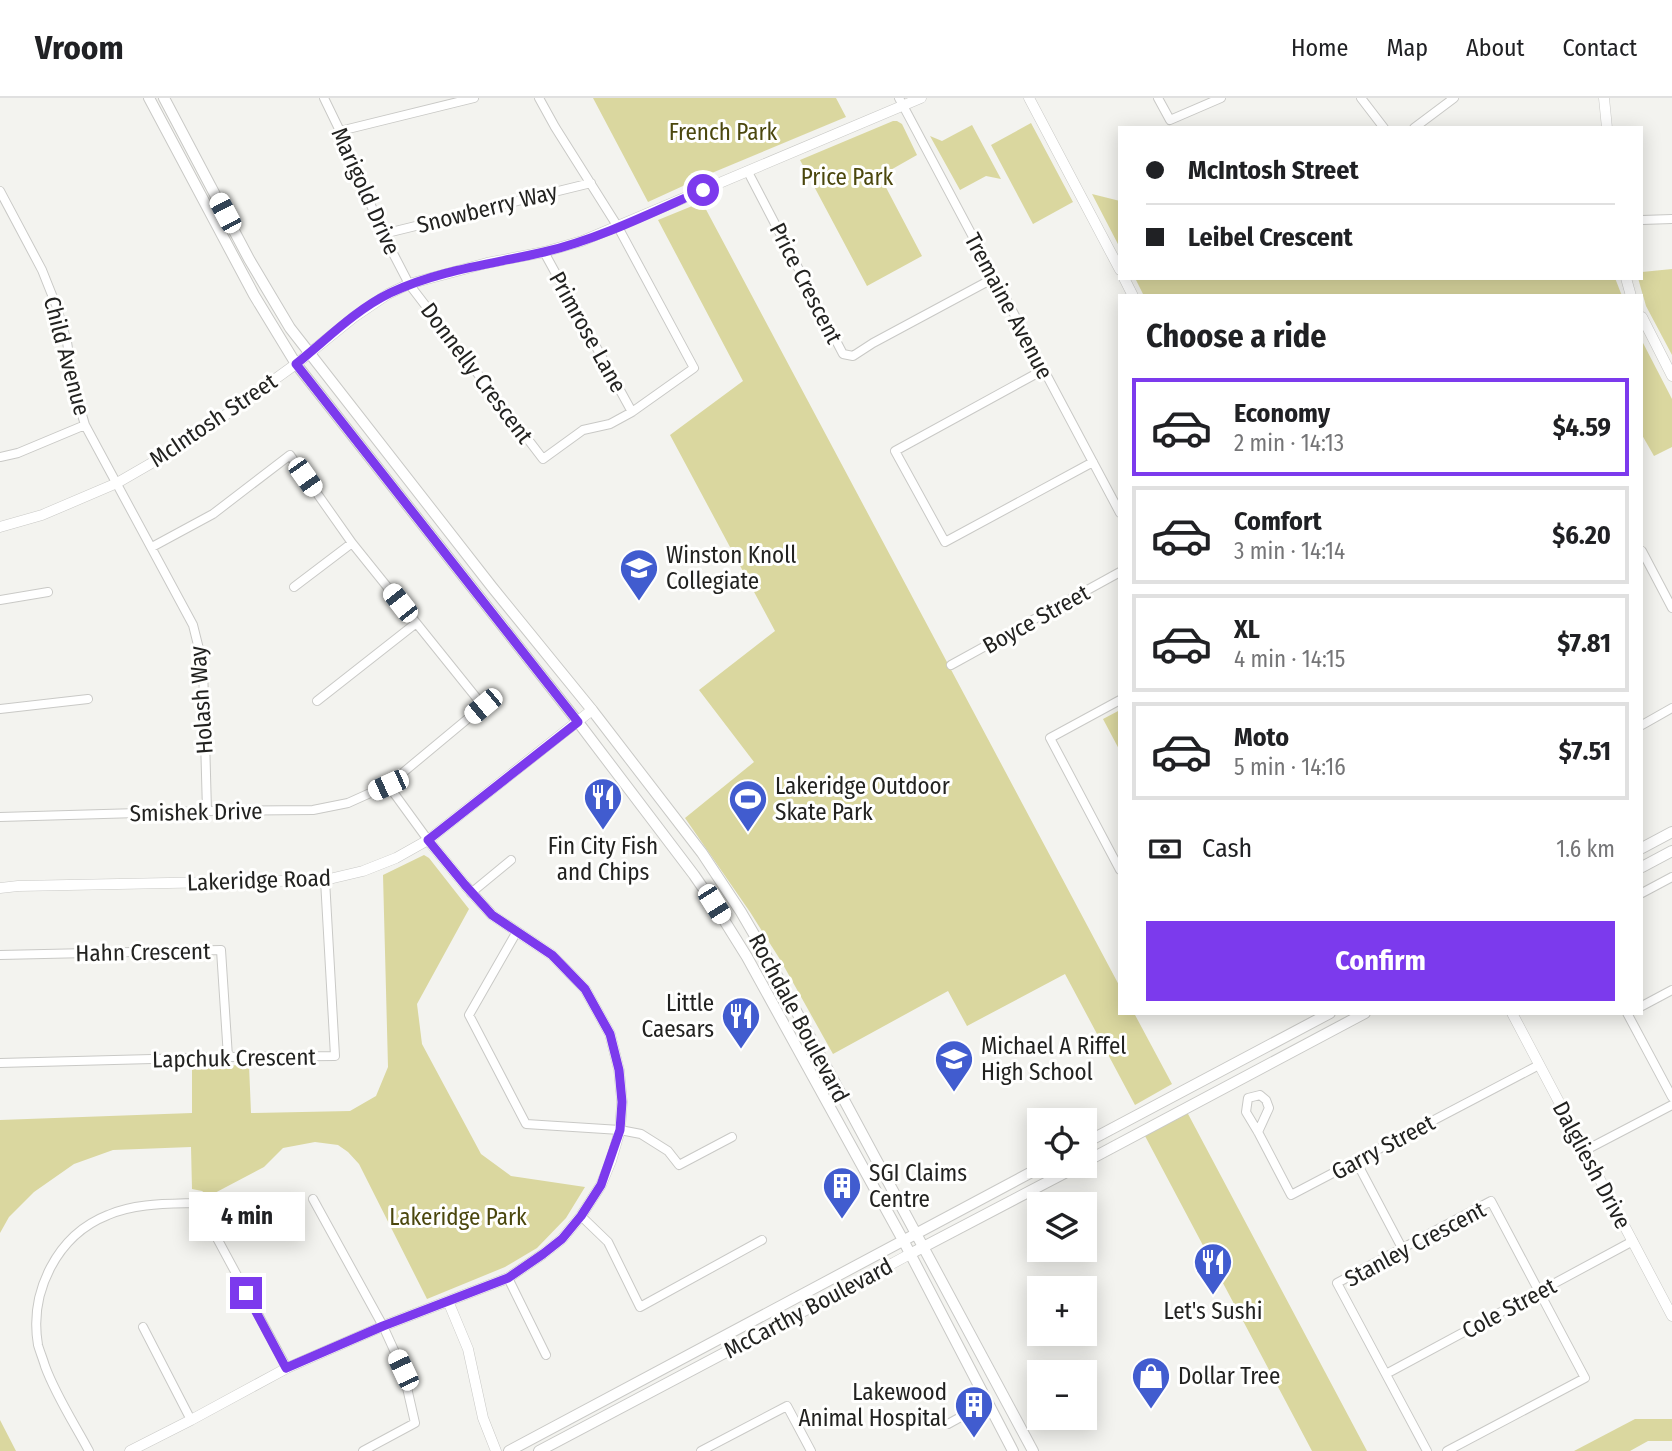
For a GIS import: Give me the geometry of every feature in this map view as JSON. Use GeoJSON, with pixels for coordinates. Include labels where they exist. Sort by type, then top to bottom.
{"type":"FeatureCollection","features":[{"type":"Feature","properties":{"kind":"main road","name":"Rochdale Boulevard"},"geometry":{"type":"LineString","coordinates":[[149,98],[254,295],[296,364],[578,722],[714,904],[747,957],[903,1240],[1013,1451]]}},
{"type":"Feature","properties":{"kind":"main road","name":"Rochdale Boulevard"},"geometry":{"type":"LineString","coordinates":[[164,98],[272,299],[309,353],[592,710],[702,853],[741,912],[1033,1451]]}},
{"type":"Feature","properties":{"kind":"main road"},"geometry":{"type":"LineString","coordinates":[[1643,847],[1672,832]]}},
{"type":"Feature","properties":{"kind":"main road"},"geometry":{"type":"LineString","coordinates":[[1643,866],[1672,850]]}},
{"type":"Feature","properties":{"kind":"main road"},"geometry":{"type":"LineString","coordinates":[[1097,1137],[1326,1015]]}},
{"type":"Feature","properties":{"kind":"main road"},"geometry":{"type":"LineString","coordinates":[[1097,1156],[1361,1015]]}},
{"type":"Feature","properties":{"kind":"main road","name":"McCarthy Boulevard"},"geometry":{"type":"LineString","coordinates":[[509,1451],[1027,1174]]}},
{"type":"Feature","properties":{"kind":"main road","name":"McCarthy Boulevard"},"geometry":{"type":"LineString","coordinates":[[910,1254],[1055,1178]]}},
{"type":"Feature","properties":{"kind":"main road","name":"McCarthy Boulevard"},"geometry":{"type":"LineString","coordinates":[[539,1451],[851,1286]]}},
{"type":"Feature","properties":{"kind":"street","name":"Marigold Drive"},"geometry":{"type":"LineString","coordinates":[[324,98],[383,234],[409,284]]}},
{"type":"Feature","properties":{"kind":"street"},"geometry":{"type":"LineString","coordinates":[[340,131],[474,98]]}},
{"type":"Feature","properties":{"kind":"street"},"geometry":{"type":"LineString","coordinates":[[539,98],[618,227]]}},
{"type":"Feature","properties":{"kind":"street","name":"McIntosh Street"},"geometry":{"type":"LineString","coordinates":[[0,527],[42,515],[117,483],[188,443],[379,299],[409,284],[582,241],[748,172],[901,102],[921,98]]}},
{"type":"Feature","properties":{"kind":"street"},"geometry":{"type":"LineString","coordinates":[[1029,98],[1118,266]]}},
{"type":"Feature","properties":{"kind":"street"},"geometry":{"type":"LineString","coordinates":[[1158,98],[1170,120],[1221,98]]}},
{"type":"Feature","properties":{"kind":"street"},"geometry":{"type":"LineString","coordinates":[[1361,98],[1382,126]]}},
{"type":"Feature","properties":{"kind":"street"},"geometry":{"type":"LineString","coordinates":[[1417,126],[1454,98]]}},
{"type":"Feature","properties":{"kind":"street"},"geometry":{"type":"LineString","coordinates":[[1604,98],[1607,126]]}},
{"type":"Feature","properties":{"kind":"street","name":"Tremaine Avenue"},"geometry":{"type":"LineString","coordinates":[[901,102],[1118,509]]}},
{"type":"Feature","properties":{"kind":"street","name":"Price Crescent"},"geometry":{"type":"LineString","coordinates":[[748,172],[843,354],[853,356],[994,278]]}},
{"type":"Feature","properties":{"kind":"street","name":"Snowberry Way"},"geometry":{"type":"LineString","coordinates":[[383,234],[591,183]]}},
{"type":"Feature","properties":{"kind":"street","name":"Child Avenue"},"geometry":{"type":"LineString","coordinates":[[0,191],[43,270],[57,305],[85,425],[117,483]]}},
{"type":"Feature","properties":{"kind":"street"},"geometry":{"type":"LineString","coordinates":[[1643,220],[1672,219]]}},
{"type":"Feature","properties":{"kind":"street","name":"Donnelly Crescent"},"geometry":{"type":"LineString","coordinates":[[409,284],[543,459],[583,430],[610,424],[632,412],[694,368],[618,227]]}},
{"type":"Feature","properties":{"kind":"street","name":"Primrose Lane"},"geometry":{"type":"LineString","coordinates":[[544,252],[632,412]]}},
{"type":"Feature","properties":{"kind":"street"},"geometry":{"type":"LineString","coordinates":[[1643,319],[1672,376]]}},
{"type":"Feature","properties":{"kind":"street"},"geometry":{"type":"LineString","coordinates":[[1044,370],[895,451],[945,542],[1093,462]]}},
{"type":"Feature","properties":{"kind":"street"},"geometry":{"type":"LineString","coordinates":[[0,457],[18,453],[85,425]]}},
{"type":"Feature","properties":{"kind":"street"},"geometry":{"type":"LineString","coordinates":[[152,547],[213,514],[290,455],[352,543],[415,624],[317,701]]}},
{"type":"Feature","properties":{"kind":"street","name":"Holash Way"},"geometry":{"type":"LineString","coordinates":[[117,483],[193,625],[203,665],[207,811]]}},
{"type":"Feature","properties":{"kind":"street"},"geometry":{"type":"LineString","coordinates":[[294,587],[352,543]]}},
{"type":"Feature","properties":{"kind":"street"},"geometry":{"type":"LineString","coordinates":[[1643,553],[1672,607]]}},
{"type":"Feature","properties":{"kind":"street","name":"Boyce Street"},"geometry":{"type":"LineString","coordinates":[[951,665],[1118,573]]}},
{"type":"Feature","properties":{"kind":"street"},"geometry":{"type":"LineString","coordinates":[[0,600],[47,592]]}},
{"type":"Feature","properties":{"kind":"street","name":"Smishek Drive"},"geometry":{"type":"LineString","coordinates":[[0,817],[313,810],[348,803],[388,785],[483,706],[415,624]]}},
{"type":"Feature","properties":{"kind":"street"},"geometry":{"type":"LineString","coordinates":[[0,709],[88,699]]}},
{"type":"Feature","properties":{"kind":"street"},"geometry":{"type":"LineString","coordinates":[[1118,701],[1050,738],[1118,866]]}},
{"type":"Feature","properties":{"kind":"street"},"geometry":{"type":"LineString","coordinates":[[1643,723],[1672,708]]}},
{"type":"Feature","properties":{"kind":"street","name":"Lakeridge Road"},"geometry":{"type":"LineString","coordinates":[[0,888],[325,880],[363,871],[396,858],[428,840],[592,710]]}},
{"type":"Feature","properties":{"kind":"street"},"geometry":{"type":"LineString","coordinates":[[130,1451],[286,1368],[383,1326],[508,1278],[562,1239],[601,1185],[620,1130],[622,1102],[619,1070],[610,1034],[585,989],[552,955],[492,915],[428,840],[388,785]]}},
{"type":"Feature","properties":{"kind":"street"},"geometry":{"type":"LineString","coordinates":[[471,893],[510,860]]}},
{"type":"Feature","properties":{"kind":"street"},"geometry":{"type":"LineString","coordinates":[[1643,892],[1672,877]]}},
{"type":"Feature","properties":{"kind":"street","name":"Lapchuk Crescent"},"geometry":{"type":"LineString","coordinates":[[0,1063],[335,1056],[325,880]]}},
{"type":"Feature","properties":{"kind":"street"},"geometry":{"type":"LineString","coordinates":[[516,933],[469,1015],[526,1124],[620,1130],[641,1134],[668,1151],[679,1166],[732,1137]]}},
{"type":"Feature","properties":{"kind":"street","name":"Hahn Crescent"},"geometry":{"type":"LineString","coordinates":[[0,955],[221,950],[229,1057]]}},
{"type":"Feature","properties":{"kind":"street"},"geometry":{"type":"LineString","coordinates":[[1643,1005],[1672,989]]}},
{"type":"Feature","properties":{"kind":"street","name":"Dalgliesh Drive"},"geometry":{"type":"LineString","coordinates":[[1513,1015],[1672,1316]]}},
{"type":"Feature","properties":{"kind":"street"},"geometry":{"type":"LineString","coordinates":[[1629,1015],[1672,1097]]}},
{"type":"Feature","properties":{"kind":"street","name":"Garry Street"},"geometry":{"type":"LineString","coordinates":[[1258,1132],[1291,1195],[1539,1065]]}},
{"type":"Feature","properties":{"kind":"street"},"geometry":{"type":"LineString","coordinates":[[1584,1151],[1672,1105]]}},
{"type":"Feature","properties":{"kind":"street"},"geometry":{"type":"LineString","coordinates":[[1356,1161],[1402,1248]]}},
{"type":"Feature","properties":{"kind":"street"},"geometry":{"type":"LineString","coordinates":[[313,1199],[383,1326],[403,1370],[415,1423],[363,1451]]}},
{"type":"Feature","properties":{"kind":"street","name":"Stanley Crescent"},"geometry":{"type":"LineString","coordinates":[[1386,1374],[1337,1283],[1402,1248],[1491,1201],[1539,1292]]}},
{"type":"Feature","properties":{"kind":"street"},"geometry":{"type":"LineString","coordinates":[[89,1451],[52,1384],[38,1347],[37,1314],[46,1276],[66,1243],[86,1226],[109,1214],[147,1204],[198,1203],[286,1368]]}},
{"type":"Feature","properties":{"kind":"street"},"geometry":{"type":"LineString","coordinates":[[581,1216],[608,1242],[640,1307],[762,1240]]}},
{"type":"Feature","properties":{"kind":"street","name":"Cole Street"},"geometry":{"type":"LineString","coordinates":[[1386,1374],[1633,1241]]}},
{"type":"Feature","properties":{"kind":"street","name":"McCarthy Boulevard"},"geometry":{"type":"LineString","coordinates":[[851,1286],[910,1254]]}},
{"type":"Feature","properties":{"kind":"street"},"geometry":{"type":"LineString","coordinates":[[508,1278],[546,1355]]}},
{"type":"Feature","properties":{"kind":"street"},"geometry":{"type":"LineString","coordinates":[[1447,1451],[1585,1378],[1539,1292]]}},
{"type":"Feature","properties":{"kind":"street"},"geometry":{"type":"LineString","coordinates":[[448,1301],[468,1349],[483,1418],[496,1451]]}},
{"type":"Feature","properties":{"kind":"street"},"geometry":{"type":"LineString","coordinates":[[143,1327],[191,1420]]}},
{"type":"Feature","properties":{"kind":"street"},"geometry":{"type":"LineString","coordinates":[[1386,1374],[1427,1451]]}},
{"type":"Feature","properties":{"kind":"street"},"geometry":{"type":"LineString","coordinates":[[948,1424],[988,1402]]}},
{"type":"Feature","properties":{"kind":"street"},"geometry":{"type":"LineString","coordinates":[[701,1451],[788,1406],[811,1451]]}},
{"type":"Feature","properties":{"kind":"green space","name":"French Park"},"geometry":{"type":"Polygon","coordinates":[[[593,98],[836,98],[846,117],[648,202],[593,98]]]}},
{"type":"Feature","properties":{"kind":"green space","name":"Price Park"},"geometry":{"type":"Polygon","coordinates":[[[893,121],[902,124],[917,155],[880,176],[922,256],[867,286],[800,160],[893,121]]]}},
{"type":"Feature","properties":{"kind":"green space"},"geometry":{"type":"Polygon","coordinates":[[[1031,123],[1073,202],[1033,224],[991,145],[1031,123]]]}},
{"type":"Feature","properties":{"kind":"green space"},"geometry":{"type":"Polygon","coordinates":[[[972,125],[1001,179],[986,176],[960,190],[930,136],[942,141],[972,125]]]}},
{"type":"Feature","properties":{"kind":"green space"},"geometry":{"type":"Polygon","coordinates":[[[1092,194],[1118,200],[1118,244],[1092,194]]]}},
{"type":"Feature","properties":{"kind":"green space"},"geometry":{"type":"Polygon","coordinates":[[[702,202],[1118,983],[1118,1015],[1135,1015],[1172,1084],[1135,1105],[1065,974],[967,1026],[948,991],[833,1054],[781,961],[685,818],[754,762],[699,690],[775,631],[670,435],[743,381],[658,220],[702,202]]]}},
{"type":"Feature","properties":{"kind":"green space"},"geometry":{"type":"Polygon","coordinates":[[[1672,269],[1672,355],[1646,306],[1639,280],[1643,280],[1643,272],[1672,269]]]}},
{"type":"Feature","properties":{"kind":"green space"},"geometry":{"type":"Polygon","coordinates":[[[1136,280],[1616,280],[1621,294],[1143,294],[1136,280]]]}},
{"type":"Feature","properties":{"kind":"green space"},"geometry":{"type":"Polygon","coordinates":[[[1643,343],[1672,399],[1672,447],[1654,456],[1643,437],[1643,343]]]}},
{"type":"Feature","properties":{"kind":"green space"},"geometry":{"type":"Polygon","coordinates":[[[1118,711],[1118,747],[1103,719],[1118,711]]]}},
{"type":"Feature","properties":{"kind":"green space","name":"Lakeridge Park"},"geometry":{"type":"Polygon","coordinates":[[[424,855],[469,909],[417,1004],[422,1044],[481,1154],[511,1176],[585,1187],[566,1218],[537,1248],[505,1267],[427,1299],[359,1164],[338,1145],[315,1142],[283,1148],[264,1167],[209,1196],[192,1189],[191,1147],[113,1150],[74,1164],[34,1192],[9,1217],[0,1233],[0,1120],[192,1113],[192,1066],[249,1065],[251,1113],[350,1111],[376,1096],[388,1067],[383,875],[424,855]]]}},
{"type":"Feature","properties":{"kind":"green space"},"geometry":{"type":"Polygon","coordinates":[[[1187,1112],[1367,1451],[1312,1451],[1145,1136],[1187,1112]]]}},
{"type":"Feature","properties":{"kind":"green space"},"geometry":{"type":"Polygon","coordinates":[[[1635,1419],[1672,1419],[1672,1441],[1648,1441],[1630,1451],[1574,1451],[1635,1419]]]}},
{"type":"Feature","properties":{"kind":"green space"},"geometry":{"type":"Polygon","coordinates":[[[0,1420],[16,1451],[0,1451],[0,1420]]]}},
{"type":"Feature","properties":{"kind":"place","name":"Winston Knoll Collegiate"},"geometry":{"type":"Point","coordinates":[639,602]}},
{"type":"Feature","properties":{"kind":"place","name":"Fin City Fish and Chips"},"geometry":{"type":"Point","coordinates":[603,831]}},
{"type":"Feature","properties":{"kind":"place","name":"Lakeridge Outdoor Skate Park"},"geometry":{"type":"Point","coordinates":[748,833]}},
{"type":"Feature","properties":{"kind":"place","name":"Little Caesars"},"geometry":{"type":"Point","coordinates":[741,1050]}},
{"type":"Feature","properties":{"kind":"place","name":"Michael A Riffel High School"},"geometry":{"type":"Point","coordinates":[954,1093]}},
{"type":"Feature","properties":{"kind":"place","name":"SGI Claims Centre"},"geometry":{"type":"Point","coordinates":[842,1220]}},
{"type":"Feature","properties":{"kind":"place","name":"Let's Sushi"},"geometry":{"type":"Point","coordinates":[1213,1296]}},
{"type":"Feature","properties":{"kind":"place","name":"Dollar Tree"},"geometry":{"type":"Point","coordinates":[1151,1410]}},
{"type":"Feature","properties":{"kind":"place","name":"Lakewood Animal Hospital"},"geometry":{"type":"Point","coordinates":[974,1439]}},
{"type":"Feature","properties":{"kind":"route"},"geometry":{"type":"LineString","coordinates":[[246,1293],[286,1368],[383,1326],[508,1278],[562,1239],[581,1216],[601,1185],[611,1161],[620,1130],[622,1102],[619,1070],[610,1034],[585,989],[552,955],[492,915],[428,840],[578,722],[296,364],[366,308],[409,284],[582,241],[703,190]]}}]}
